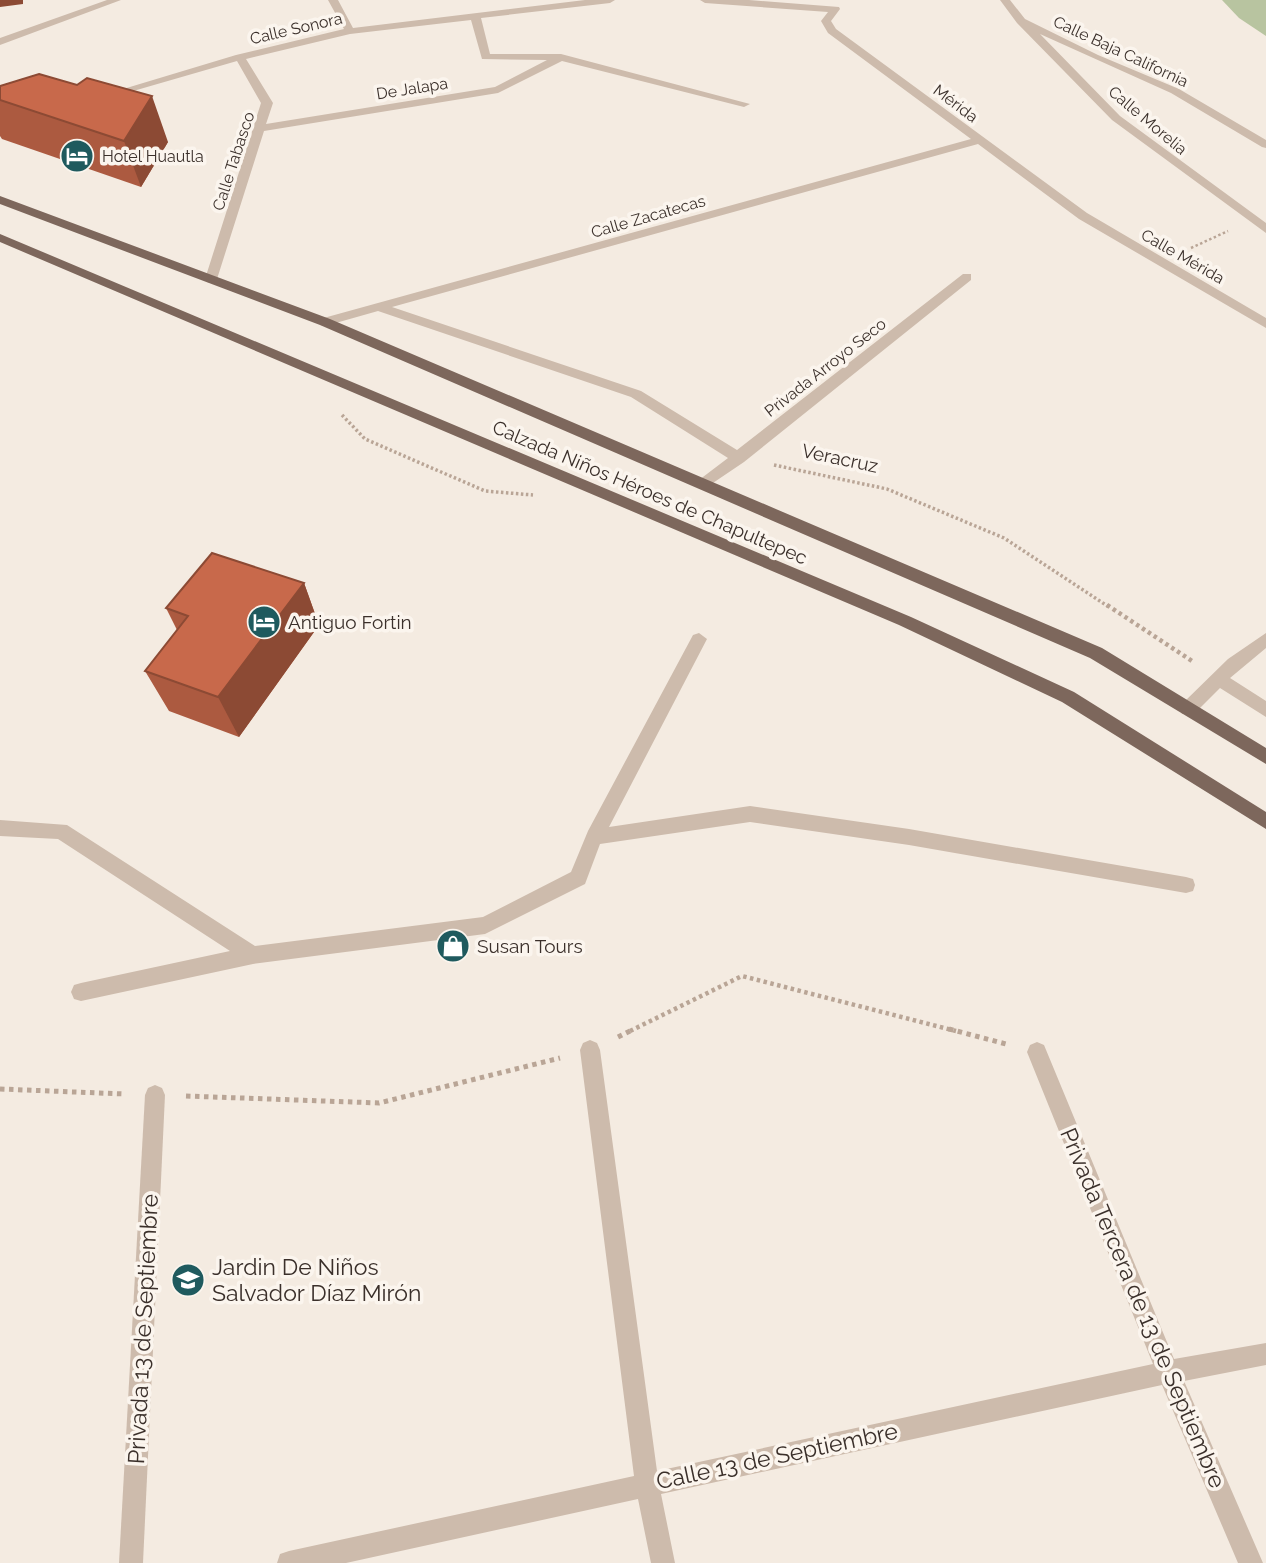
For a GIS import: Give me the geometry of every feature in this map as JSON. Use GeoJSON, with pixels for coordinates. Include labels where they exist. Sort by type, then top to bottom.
{"type":"FeatureCollection","features":[{"type":"Feature","properties":{"kind":"main road","name":"Calzada Niños Héroes de Chapultepec"},"geometry":{"type":"LineString","coordinates":[[0,200],[325,322],[1096,653],[1266,757]]}},
{"type":"Feature","properties":{"kind":"main road","name":"Calzada Niños Héroes de Chapultepec"},"geometry":{"type":"LineString","coordinates":[[0,238],[905,621],[1068,697],[1266,821]]}},
{"type":"Feature","properties":{"kind":"street"},"geometry":{"type":"LineString","coordinates":[[0,42],[116,0]]}},
{"type":"Feature","properties":{"kind":"street"},"geometry":{"type":"LineString","coordinates":[[333,0],[350,31]]}},
{"type":"Feature","properties":{"kind":"street","name":"Calle Sonora"},"geometry":{"type":"LineString","coordinates":[[89,102],[140,84],[350,31],[475,17],[543,4],[610,0]]}},
{"type":"Feature","properties":{"kind":"street"},"geometry":{"type":"LineString","coordinates":[[705,0],[836,5]]}},
{"type":"Feature","properties":{"kind":"street","name":"Calle Baja California"},"geometry":{"type":"LineString","coordinates":[[1005,0],[1021,21],[1094,57],[1175,91],[1266,145]]}},
{"type":"Feature","properties":{"kind":"street","name":"Mérida"},"geometry":{"type":"LineString","coordinates":[[836,5],[826,21],[832,31],[1083,216]]}},
{"type":"Feature","properties":{"kind":"street"},"geometry":{"type":"LineString","coordinates":[[475,17],[485,57],[561,57],[744,104]]}},
{"type":"Feature","properties":{"kind":"street","name":"Calle Morelia"},"geometry":{"type":"LineString","coordinates":[[1021,21],[1116,118],[1266,229]]}},
{"type":"Feature","properties":{"kind":"street","name":"Calle Tabasco"},"geometry":{"type":"LineString","coordinates":[[211,279],[267,103],[240,57]]}},
{"type":"Feature","properties":{"kind":"street","name":"De Jalapa"},"geometry":{"type":"LineString","coordinates":[[261,128],[498,90],[561,57]]}},
{"type":"Feature","properties":{"kind":"street","name":"Calle Zacatecas"},"geometry":{"type":"LineString","coordinates":[[325,322],[979,140]]}},
{"type":"Feature","properties":{"kind":"street","name":"Calle Mérida"},"geometry":{"type":"LineString","coordinates":[[1083,216],[1266,324]]}},
{"type":"Feature","properties":{"kind":"street","name":"Privada Arroyo Seco"},"geometry":{"type":"LineString","coordinates":[[704,484],[967,277]]}},
{"type":"Feature","properties":{"kind":"street"},"geometry":{"type":"LineString","coordinates":[[378,307],[636,394],[739,458]]}},
{"type":"Feature","properties":{"kind":"street"},"geometry":{"type":"LineString","coordinates":[[81,992],[254,956],[485,925],[578,878],[594,837],[699,639]]}},
{"type":"Feature","properties":{"kind":"street"},"geometry":{"type":"LineString","coordinates":[[1188,709],[1219,678],[1266,639]]}},
{"type":"Feature","properties":{"kind":"street"},"geometry":{"type":"LineString","coordinates":[[1219,678],[1266,710]]}},
{"type":"Feature","properties":{"kind":"street"},"geometry":{"type":"LineString","coordinates":[[594,837],[750,814],[909,837],[1186,885]]}},
{"type":"Feature","properties":{"kind":"street"},"geometry":{"type":"LineString","coordinates":[[0,828],[61,831],[254,956]]}},
{"type":"Feature","properties":{"kind":"street"},"geometry":{"type":"LineString","coordinates":[[590,1050],[647,1485],[663,1563]]}},
{"type":"Feature","properties":{"kind":"street","name":"Privada Tercera de 13 de Septiembre"},"geometry":{"type":"LineString","coordinates":[[1037,1052],[1168,1372],[1251,1563]]}},
{"type":"Feature","properties":{"kind":"street","name":"Privada 13 de Septiembre"},"geometry":{"type":"LineString","coordinates":[[131,1563],[155,1095]]}},
{"type":"Feature","properties":{"kind":"street","name":"Calle 13 de Septiembre"},"geometry":{"type":"LineString","coordinates":[[289,1563],[1168,1372],[1266,1354]]}},
{"type":"Feature","properties":{"kind":"path"},"geometry":{"type":"LineString","coordinates":[[1159,263],[1252,219]]}},
{"type":"Feature","properties":{"kind":"path"},"geometry":{"type":"LineString","coordinates":[[340,412],[366,439],[485,491],[545,496]]}},
{"type":"Feature","properties":{"kind":"path","name":"Veracruz"},"geometry":{"type":"LineString","coordinates":[[739,458],[887,489],[1004,538],[1219,678]]}},
{"type":"Feature","properties":{"kind":"path"},"geometry":{"type":"LineString","coordinates":[[0,1089],[379,1103],[590,1050],[742,976],[1037,1052]]}},
{"type":"Feature","properties":{"kind":"green space"},"geometry":{"type":"Polygon","coordinates":[[[1222,0],[1266,0],[1266,36],[1239,18],[1222,0]]]}},
{"type":"Feature","properties":{"kind":"building"},"geometry":{"type":"Polygon","coordinates":[[[39,74],[77,85],[87,78],[152,96],[124,141],[0,100],[0,86],[39,74]]]}},
{"type":"Feature","properties":{"kind":"building"},"geometry":{"type":"Polygon","coordinates":[[[212,553],[304,583],[218,697],[145,671],[188,616],[166,608],[212,553]]]}},
{"type":"Feature","properties":{"kind":"place","name":"Hotel Huautla"},"geometry":{"type":"Point","coordinates":[77,156]}},
{"type":"Feature","properties":{"kind":"place","name":"Antiguo Fortin"},"geometry":{"type":"Point","coordinates":[264,622]}},
{"type":"Feature","properties":{"kind":"place","name":"Susan Tours"},"geometry":{"type":"Point","coordinates":[453,946]}},
{"type":"Feature","properties":{"kind":"place","name":"Jardin De Niños Salvador Díaz Mirón"},"geometry":{"type":"Point","coordinates":[188,1280]}}]}
